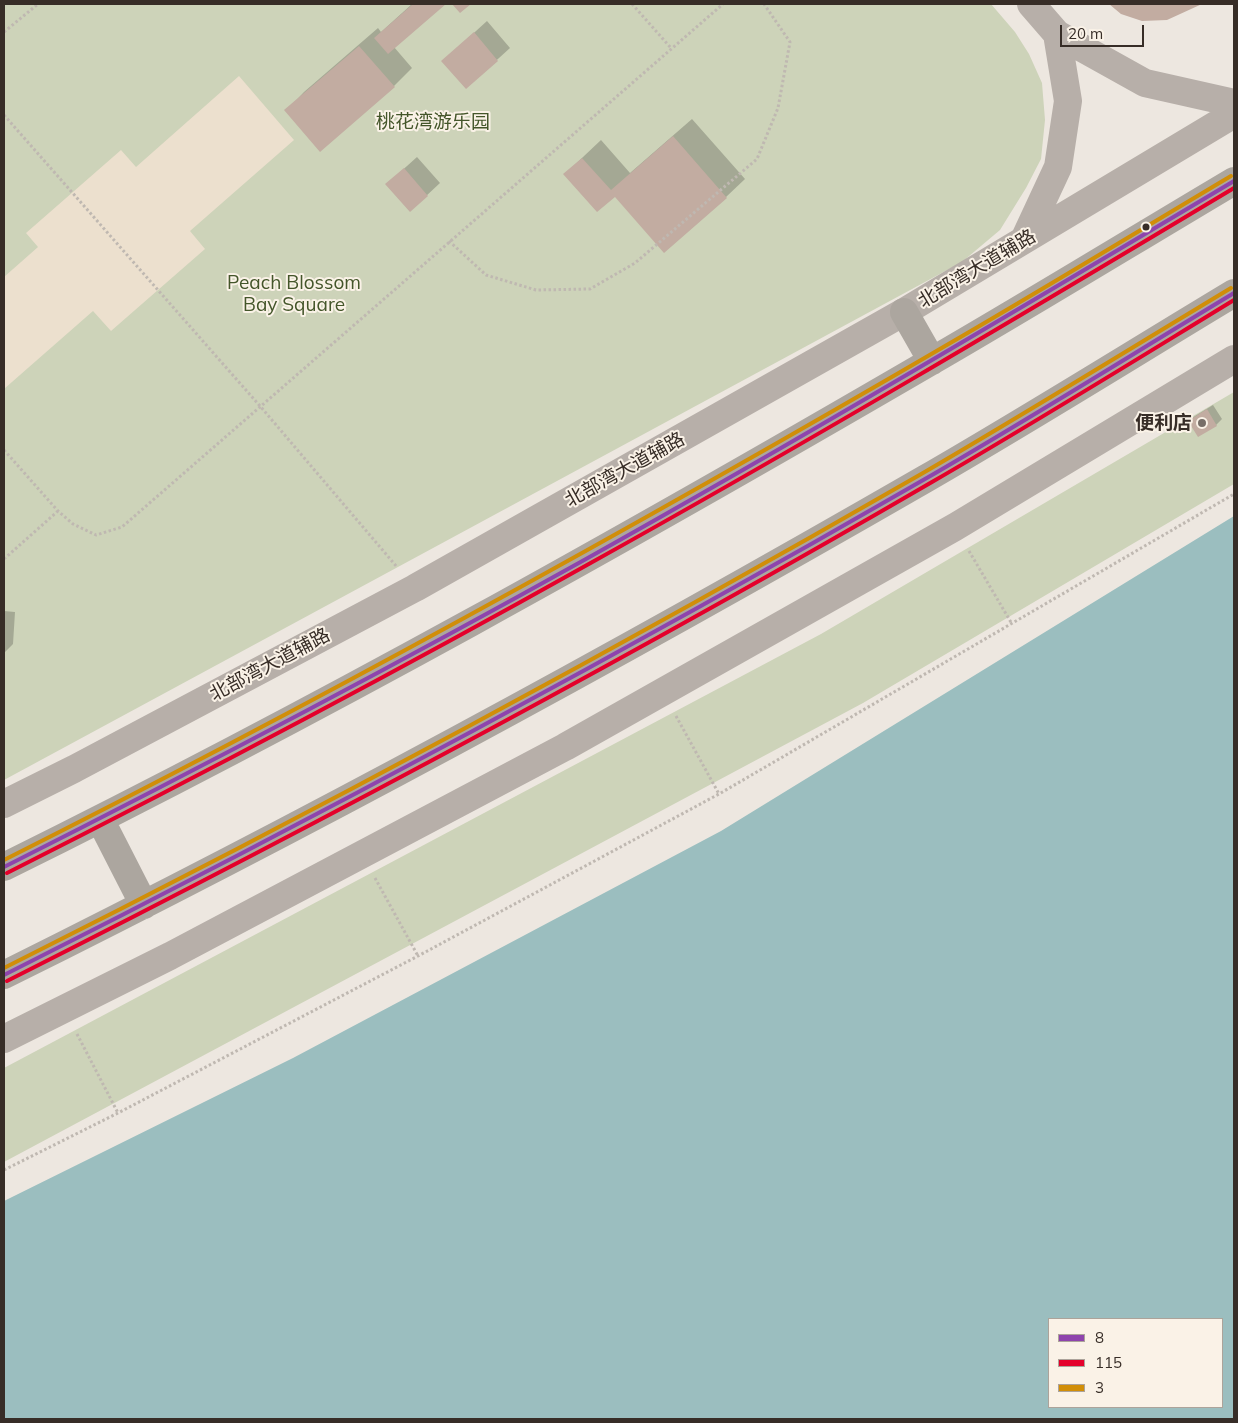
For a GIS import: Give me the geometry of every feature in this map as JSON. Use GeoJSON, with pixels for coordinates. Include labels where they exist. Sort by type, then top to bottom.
{"type":"FeatureCollection","features":[{"type":"Feature","properties":{"kind":"highway"},"geometry":{"type":"LineString","coordinates":[[4,867],[100,820],[491,612],[932,361],[1234,181]]}},
{"type":"Feature","properties":{"kind":"highway"},"geometry":{"type":"LineString","coordinates":[[4,975],[144,905],[564,682],[926,478],[1234,293]]}},
{"type":"Feature","properties":{"kind":"highway"},"geometry":{"type":"LineString","coordinates":[[904,312],[932,361]]}},
{"type":"Feature","properties":{"kind":"highway"},"geometry":{"type":"LineString","coordinates":[[100,820],[144,905]]}},
{"type":"Feature","properties":{"kind":"main road"},"geometry":{"type":"LineString","coordinates":[[1030,4],[1057,34],[1144,83],[1234,103]]}},
{"type":"Feature","properties":{"kind":"main road"},"geometry":{"type":"LineString","coordinates":[[1024,240],[1058,167],[1068,101],[1057,34]]}},
{"type":"Feature","properties":{"kind":"main road","name":"北部湾大道辅路"},"geometry":{"type":"LineString","coordinates":[[4,804],[74,769],[415,588],[904,312],[1234,114]]}},
{"type":"Feature","properties":{"kind":"main road"},"geometry":{"type":"LineString","coordinates":[[4,1039],[170,956],[565,747],[955,527],[1234,359]]}},
{"type":"Feature","properties":{"kind":"path"},"geometry":{"type":"LineString","coordinates":[[4,32],[38,4]]}},
{"type":"Feature","properties":{"kind":"path"},"geometry":{"type":"LineString","coordinates":[[632,4],[671,48]]}},
{"type":"Feature","properties":{"kind":"path"},"geometry":{"type":"LineString","coordinates":[[4,450],[58,511],[73,524],[96,535],[122,527],[723,4]]}},
{"type":"Feature","properties":{"kind":"path"},"geometry":{"type":"LineString","coordinates":[[449,242],[486,275],[536,290],[590,288],[635,263],[757,159],[778,108],[790,42],[764,4]]}},
{"type":"Feature","properties":{"kind":"path"},"geometry":{"type":"LineString","coordinates":[[4,115],[260,406],[415,588]]}},
{"type":"Feature","properties":{"kind":"path"},"geometry":{"type":"LineString","coordinates":[[4,1170],[118,1113],[418,956],[718,794],[1234,494]]}},
{"type":"Feature","properties":{"kind":"path"},"geometry":{"type":"LineString","coordinates":[[4,559],[58,511]]}},
{"type":"Feature","properties":{"kind":"path"},"geometry":{"type":"LineString","coordinates":[[955,527],[1012,624]]}},
{"type":"Feature","properties":{"kind":"path"},"geometry":{"type":"LineString","coordinates":[[663,691],[718,794]]}},
{"type":"Feature","properties":{"kind":"path"},"geometry":{"type":"LineString","coordinates":[[362,854],[418,956]]}},
{"type":"Feature","properties":{"kind":"path"},"geometry":{"type":"LineString","coordinates":[[65,1008],[118,1113]]}},
{"type":"Feature","properties":{"kind":"green space","name":"Peach Blossom Bay Square"},"geometry":{"type":"Polygon","coordinates":[[[4,4],[991,4],[1015,32],[1029,54],[1042,83],[1045,120],[1041,159],[1026,188],[1000,230],[962,262],[4,780],[4,4]]]}},
{"type":"Feature","properties":{"kind":"green space"},"geometry":{"type":"Polygon","coordinates":[[[1234,392],[1234,484],[863,703],[4,1162],[4,1068],[821,634],[1234,392]]]}},
{"type":"Feature","properties":{"kind":"shaded area"},"geometry":{"type":"Polygon","coordinates":[[[239,76],[294,140],[190,231],[205,249],[111,331],[93,311],[4,389],[4,277],[38,247],[26,233],[121,150],[136,167],[239,76]]]}},
{"type":"Feature","properties":{"kind":"water"},"geometry":{"type":"Polygon","coordinates":[[[1234,516],[1234,1419],[4,1419],[4,1201],[293,1058],[721,831],[1234,516]]]}},
{"type":"Feature","properties":{"kind":"building"},"geometry":{"type":"Polygon","coordinates":[[[413,4],[446,4],[388,54],[374,38],[413,4]]]}},
{"type":"Feature","properties":{"kind":"building"},"geometry":{"type":"Polygon","coordinates":[[[452,4],[471,4],[460,13],[452,4]]]}},
{"type":"Feature","properties":{"kind":"building"},"geometry":{"type":"Polygon","coordinates":[[[1109,4],[1202,4],[1167,20],[1142,21],[1121,14],[1109,4]]]}},
{"type":"Feature","properties":{"kind":"building"},"geometry":{"type":"Polygon","coordinates":[[[474,32],[498,61],[466,89],[441,61],[474,32]]]}},
{"type":"Feature","properties":{"kind":"building"},"geometry":{"type":"Polygon","coordinates":[[[359,46],[395,87],[320,152],[284,110],[359,46]]]}},
{"type":"Feature","properties":{"kind":"building"},"geometry":{"type":"Polygon","coordinates":[[[673,136],[727,198],[664,253],[615,197],[597,212],[563,174],[582,158],[611,190],[673,136]]]}},
{"type":"Feature","properties":{"kind":"building"},"geometry":{"type":"Polygon","coordinates":[[[404,168],[428,196],[410,212],[385,184],[404,168]]]}},
{"type":"Feature","properties":{"kind":"building","name":"便利店"},"geometry":{"type":"Polygon","coordinates":[[[1207,409],[1217,426],[1198,437],[1188,421],[1207,409]]]}},
{"type":"Feature","properties":{"kind":"transit line","name":"3"},"geometry":{"type":"LineString","coordinates":[[4,860],[247,735],[608,539],[846,404],[1231,176]]}},
{"type":"Feature","properties":{"kind":"transit line","name":"8"},"geometry":{"type":"LineString","coordinates":[[4,867],[296,716],[586,559],[830,420],[1234,181]]}},
{"type":"Feature","properties":{"kind":"transit line","name":"115"},"geometry":{"type":"LineString","coordinates":[[7,873],[299,722],[587,565],[993,332],[1234,188]]}},
{"type":"Feature","properties":{"kind":"transit line","name":"3"},"geometry":{"type":"LineString","coordinates":[[4,968],[352,789],[696,602],[923,473],[1231,288]]}},
{"type":"Feature","properties":{"kind":"transit line","name":"8"},"geometry":{"type":"LineString","coordinates":[[4,975],[353,795],[698,608],[964,456],[1234,293]]}},
{"type":"Feature","properties":{"kind":"transit line","name":"115"},"geometry":{"type":"LineString","coordinates":[[7,981],[241,861],[589,676],[970,460],[1234,300]]}},
{"type":"Feature","properties":{"kind":"place","name":"便利店"},"geometry":{"type":"Point","coordinates":[1202,423]}},
{"type":"Feature","properties":{"kind":"park label","name":"桃花湾游乐园"},"geometry":{"type":"Point","coordinates":[433,122]}}]}
